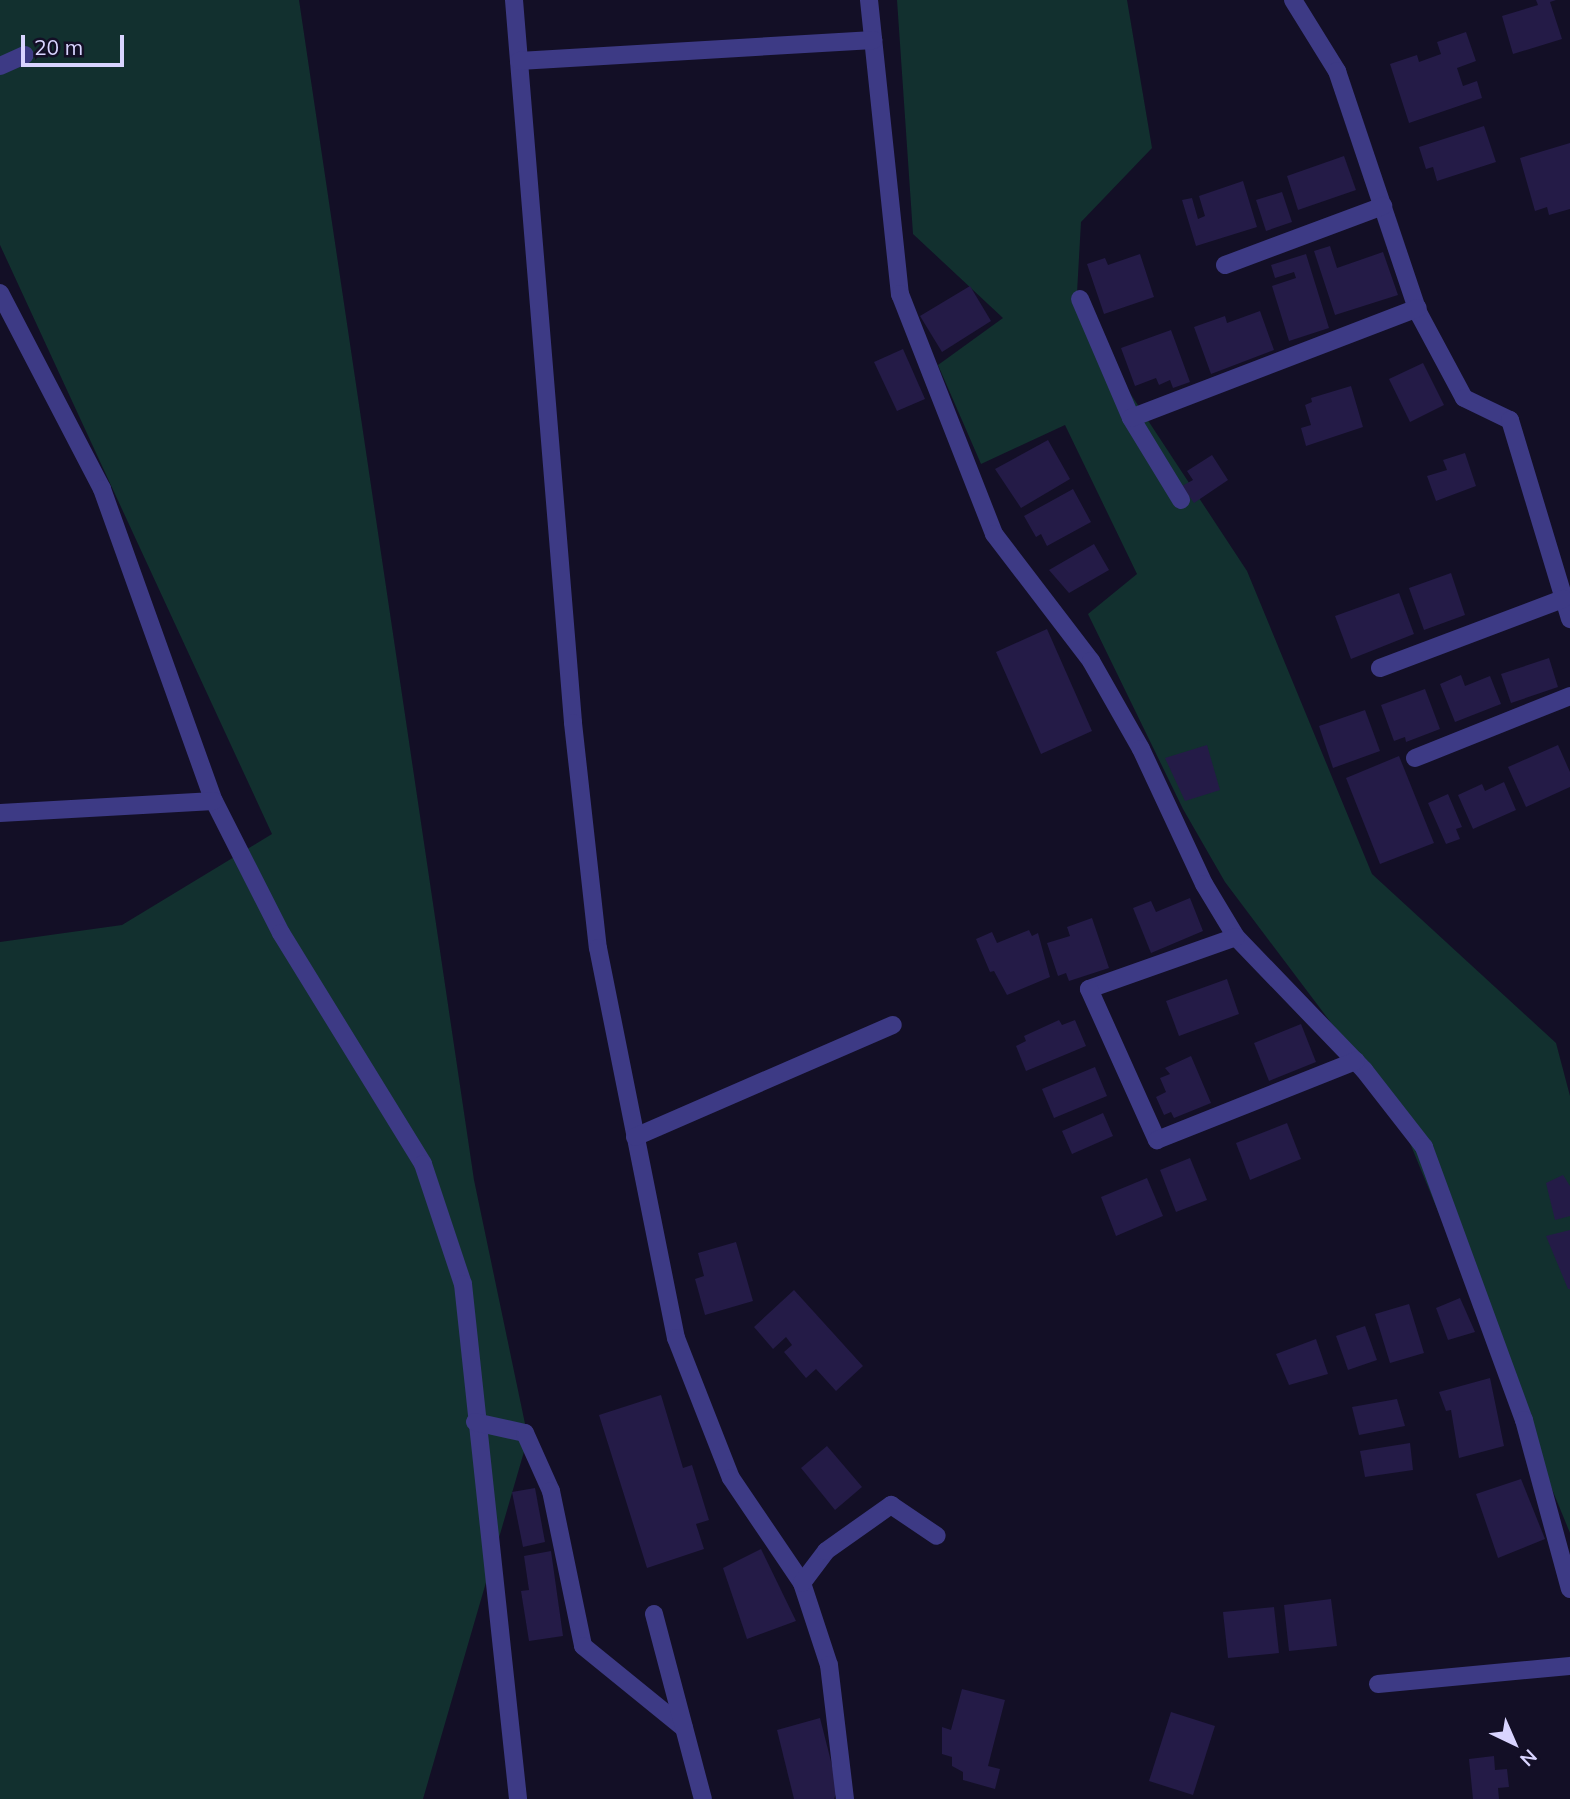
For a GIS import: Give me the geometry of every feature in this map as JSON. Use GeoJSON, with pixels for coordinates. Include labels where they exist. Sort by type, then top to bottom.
{"type":"FeatureCollection","features":[{"type":"Feature","properties":{"kind":"street"},"geometry":{"type":"LineString","coordinates":[[514,0],[577,760],[598,948],[676,1338],[731,1478],[802,1583],[829,1665],[845,1799]]}},
{"type":"Feature","properties":{"kind":"street"},"geometry":{"type":"LineString","coordinates":[[869,0],[900,294],[994,534],[1091,661],[1141,749],[1204,884],[1236,937],[1356,1061],[1424,1147],[1452,1215],[1524,1420],[1570,1589]]}},
{"type":"Feature","properties":{"kind":"street"},"geometry":{"type":"LineString","coordinates":[[1293,0],[1337,71],[1418,308],[1464,398],[1510,420],[1570,620]]}},
{"type":"Feature","properties":{"kind":"street"},"geometry":{"type":"LineString","coordinates":[[519,61],[873,40]]}},
{"type":"Feature","properties":{"kind":"street"},"geometry":{"type":"LineString","coordinates":[[0,66],[26,55]]}},
{"type":"Feature","properties":{"kind":"street"},"geometry":{"type":"LineString","coordinates":[[1225,265],[1383,206]]}},
{"type":"Feature","properties":{"kind":"street"},"geometry":{"type":"LineString","coordinates":[[1,295],[102,489],[214,801],[281,933],[423,1164],[463,1284],[475,1422],[518,1799]]}},
{"type":"Feature","properties":{"kind":"street"},"geometry":{"type":"LineString","coordinates":[[1080,299],[1131,418],[1181,500]]}},
{"type":"Feature","properties":{"kind":"street"},"geometry":{"type":"LineString","coordinates":[[1131,418],[1418,308]]}},
{"type":"Feature","properties":{"kind":"street"},"geometry":{"type":"LineString","coordinates":[[1380,668],[1563,599]]}},
{"type":"Feature","properties":{"kind":"street"},"geometry":{"type":"LineString","coordinates":[[1415,758],[1570,696]]}},
{"type":"Feature","properties":{"kind":"street"},"geometry":{"type":"LineString","coordinates":[[0,813],[214,801]]}},
{"type":"Feature","properties":{"kind":"street"},"geometry":{"type":"LineString","coordinates":[[1236,937],[1090,989],[1157,1140],[1356,1061]]}},
{"type":"Feature","properties":{"kind":"street"},"geometry":{"type":"LineString","coordinates":[[635,1137],[892,1025]]}},
{"type":"Feature","properties":{"kind":"street"},"geometry":{"type":"LineString","coordinates":[[475,1422],[525,1433],[551,1491],[583,1646],[684,1728]]}},
{"type":"Feature","properties":{"kind":"street"},"geometry":{"type":"LineString","coordinates":[[802,1583],[826,1551],[891,1505],[937,1536]]}},
{"type":"Feature","properties":{"kind":"street"},"geometry":{"type":"LineString","coordinates":[[654,1614],[703,1799]]}},
{"type":"Feature","properties":{"kind":"street"},"geometry":{"type":"LineString","coordinates":[[1378,1684],[1570,1665]]}},
{"type":"Feature","properties":{"kind":"green space"},"geometry":{"type":"Polygon","coordinates":[[[0,0],[299,0],[474,1180],[528,1438],[423,1799],[0,1799],[0,942],[122,925],[272,834],[0,245],[0,0]]]}},
{"type":"Feature","properties":{"kind":"green space"},"geometry":{"type":"Polygon","coordinates":[[[897,0],[1127,0],[1152,148],[1081,222],[1076,311],[1247,571],[1372,874],[1556,1043],[1570,1096],[1570,1533],[1396,1109],[1225,882],[1183,809],[1088,614],[1137,574],[1065,425],[981,464],[938,365],[1003,318],[913,234],[897,0]]]}},
{"type":"Feature","properties":{"kind":"building"},"geometry":{"type":"Polygon","coordinates":[[[1536,0],[1556,0],[1550,2],[1562,39],[1513,54],[1502,16],[1538,5],[1536,0]]]}},
{"type":"Feature","properties":{"kind":"building"},"geometry":{"type":"Polygon","coordinates":[[[1466,32],[1476,61],[1457,68],[1463,86],[1477,81],[1482,98],[1409,123],[1390,64],[1417,55],[1419,62],[1441,54],[1437,42],[1466,32]]]}},
{"type":"Feature","properties":{"kind":"building"},"geometry":{"type":"Polygon","coordinates":[[[1484,126],[1496,162],[1437,181],[1433,167],[1426,169],[1419,147],[1484,126]]]}},
{"type":"Feature","properties":{"kind":"building"},"geometry":{"type":"Polygon","coordinates":[[[1570,143],[1570,209],[1549,215],[1547,207],[1535,211],[1520,158],[1570,143]]]}},
{"type":"Feature","properties":{"kind":"building"},"geometry":{"type":"Polygon","coordinates":[[[1344,156],[1356,190],[1298,210],[1287,176],[1344,156]]]}},
{"type":"Feature","properties":{"kind":"building"},"geometry":{"type":"Polygon","coordinates":[[[1243,181],[1257,227],[1196,246],[1182,200],[1192,198],[1198,219],[1205,216],[1199,196],[1243,181]]]}},
{"type":"Feature","properties":{"kind":"building"},"geometry":{"type":"Polygon","coordinates":[[[1282,192],[1292,222],[1266,231],[1256,200],[1282,192]]]}},
{"type":"Feature","properties":{"kind":"building"},"geometry":{"type":"Polygon","coordinates":[[[1330,246],[1337,268],[1383,252],[1398,295],[1335,315],[1314,251],[1330,246]]]}},
{"type":"Feature","properties":{"kind":"building"},"geometry":{"type":"Polygon","coordinates":[[[1140,254],[1154,297],[1104,314],[1087,264],[1105,258],[1108,265],[1140,254]]]}},
{"type":"Feature","properties":{"kind":"building"},"geometry":{"type":"Polygon","coordinates":[[[1306,254],[1329,328],[1289,341],[1272,286],[1296,278],[1294,272],[1275,278],[1271,265],[1306,254]]]}},
{"type":"Feature","properties":{"kind":"building"},"geometry":{"type":"Polygon","coordinates":[[[970,286],[991,321],[942,352],[920,316],[970,286]]]}},
{"type":"Feature","properties":{"kind":"building"},"geometry":{"type":"Polygon","coordinates":[[[1260,311],[1274,350],[1211,374],[1194,327],[1225,316],[1227,323],[1260,311]]]}},
{"type":"Feature","properties":{"kind":"building"},"geometry":{"type":"Polygon","coordinates":[[[1171,330],[1190,382],[1173,388],[1170,380],[1159,385],[1156,378],[1135,386],[1121,348],[1171,330]]]}},
{"type":"Feature","properties":{"kind":"building"},"geometry":{"type":"Polygon","coordinates":[[[903,349],[925,399],[897,411],[874,362],[903,349]]]}},
{"type":"Feature","properties":{"kind":"building"},"geometry":{"type":"Polygon","coordinates":[[[1423,363],[1444,405],[1410,422],[1389,379],[1423,363]]]}},
{"type":"Feature","properties":{"kind":"building"},"geometry":{"type":"Polygon","coordinates":[[[1351,386],[1363,427],[1306,446],[1301,428],[1311,425],[1305,405],[1312,402],[1311,398],[1351,386]]]}},
{"type":"Feature","properties":{"kind":"building"},"geometry":{"type":"Polygon","coordinates":[[[1048,440],[1070,479],[1021,508],[995,469],[1048,440]]]}},
{"type":"Feature","properties":{"kind":"building"},"geometry":{"type":"Polygon","coordinates":[[[1465,453],[1476,486],[1436,501],[1427,476],[1447,470],[1443,460],[1465,453]]]}},
{"type":"Feature","properties":{"kind":"building"},"geometry":{"type":"Polygon","coordinates":[[[1212,455],[1228,480],[1194,503],[1182,486],[1193,480],[1187,471],[1212,455]]]}},
{"type":"Feature","properties":{"kind":"building"},"geometry":{"type":"Polygon","coordinates":[[[1073,489],[1091,522],[1047,546],[1041,534],[1036,537],[1024,516],[1073,489]]]}},
{"type":"Feature","properties":{"kind":"building"},"geometry":{"type":"Polygon","coordinates":[[[1094,544],[1109,570],[1069,593],[1049,570],[1094,544]]]}},
{"type":"Feature","properties":{"kind":"building"},"geometry":{"type":"Polygon","coordinates":[[[1451,573],[1465,615],[1424,630],[1409,588],[1451,573]]]}},
{"type":"Feature","properties":{"kind":"building"},"geometry":{"type":"Polygon","coordinates":[[[1399,593],[1414,634],[1351,659],[1335,616],[1399,593]]]}},
{"type":"Feature","properties":{"kind":"building"},"geometry":{"type":"Polygon","coordinates":[[[1047,629],[1092,731],[1041,754],[996,652],[1047,629]]]}},
{"type":"Feature","properties":{"kind":"building"},"geometry":{"type":"Polygon","coordinates":[[[1549,658],[1558,687],[1511,703],[1501,674],[1549,658]]]}},
{"type":"Feature","properties":{"kind":"building"},"geometry":{"type":"Polygon","coordinates":[[[1461,675],[1465,686],[1490,676],[1501,704],[1455,722],[1440,684],[1461,675]]]}},
{"type":"Feature","properties":{"kind":"building"},"geometry":{"type":"Polygon","coordinates":[[[1425,689],[1440,729],[1406,742],[1405,737],[1394,741],[1381,705],[1425,689]]]}},
{"type":"Feature","properties":{"kind":"building"},"geometry":{"type":"Polygon","coordinates":[[[1365,710],[1380,751],[1333,768],[1319,726],[1365,710]]]}},
{"type":"Feature","properties":{"kind":"building"},"geometry":{"type":"Polygon","coordinates":[[[1207,745],[1220,790],[1185,801],[1165,758],[1207,745]]]}},
{"type":"Feature","properties":{"kind":"building"},"geometry":{"type":"Polygon","coordinates":[[[1558,745],[1570,772],[1570,787],[1526,807],[1508,767],[1558,745]]]}},
{"type":"Feature","properties":{"kind":"building"},"geometry":{"type":"Polygon","coordinates":[[[1399,756],[1434,843],[1380,864],[1346,778],[1399,756]]]}},
{"type":"Feature","properties":{"kind":"building"},"geometry":{"type":"Polygon","coordinates":[[[1504,782],[1516,810],[1473,829],[1458,795],[1482,784],[1485,791],[1504,782]]]}},
{"type":"Feature","properties":{"kind":"building"},"geometry":{"type":"Polygon","coordinates":[[[1448,794],[1462,827],[1456,829],[1460,839],[1446,844],[1428,803],[1448,794]]]}},
{"type":"Feature","properties":{"kind":"building"},"geometry":{"type":"Polygon","coordinates":[[[1190,898],[1203,931],[1151,953],[1133,908],[1151,901],[1156,912],[1190,898]]]}},
{"type":"Feature","properties":{"kind":"building"},"geometry":{"type":"Polygon","coordinates":[[[1092,918],[1109,968],[1069,981],[1066,973],[1058,976],[1047,943],[1070,936],[1067,927],[1092,918]]]}},
{"type":"Feature","properties":{"kind":"building"},"geometry":{"type":"Polygon","coordinates":[[[1029,930],[1032,936],[1038,933],[1050,977],[1007,995],[994,971],[990,972],[976,939],[992,932],[997,943],[1029,930]]]}},
{"type":"Feature","properties":{"kind":"building"},"geometry":{"type":"Polygon","coordinates":[[[1227,979],[1239,1014],[1179,1036],[1166,1001],[1227,979]]]}},
{"type":"Feature","properties":{"kind":"building"},"geometry":{"type":"Polygon","coordinates":[[[1059,1020],[1062,1025],[1075,1020],[1086,1046],[1026,1071],[1016,1046],[1026,1041],[1024,1036],[1059,1020]]]}},
{"type":"Feature","properties":{"kind":"building"},"geometry":{"type":"Polygon","coordinates":[[[1301,1024],[1316,1062],[1269,1081],[1254,1043],[1301,1024]]]}},
{"type":"Feature","properties":{"kind":"building"},"geometry":{"type":"Polygon","coordinates":[[[1191,1056],[1211,1103],[1174,1118],[1171,1112],[1164,1115],[1156,1097],[1166,1092],[1160,1078],[1170,1074],[1165,1068],[1191,1056]]]}},
{"type":"Feature","properties":{"kind":"building"},"geometry":{"type":"Polygon","coordinates":[[[1095,1067],[1107,1096],[1054,1118],[1042,1089],[1095,1067]]]}},
{"type":"Feature","properties":{"kind":"building"},"geometry":{"type":"Polygon","coordinates":[[[1103,1113],[1113,1136],[1072,1154],[1062,1131],[1103,1113]]]}},
{"type":"Feature","properties":{"kind":"building"},"geometry":{"type":"Polygon","coordinates":[[[1287,1123],[1301,1159],[1250,1180],[1236,1143],[1287,1123]]]}},
{"type":"Feature","properties":{"kind":"building"},"geometry":{"type":"Polygon","coordinates":[[[1190,1158],[1207,1200],[1176,1212],[1160,1170],[1190,1158]]]}},
{"type":"Feature","properties":{"kind":"building"},"geometry":{"type":"Polygon","coordinates":[[[1563,1175],[1570,1186],[1570,1216],[1555,1220],[1546,1183],[1563,1175]]]}},
{"type":"Feature","properties":{"kind":"building"},"geometry":{"type":"Polygon","coordinates":[[[1147,1178],[1163,1216],[1116,1236],[1101,1197],[1147,1178]]]}},
{"type":"Feature","properties":{"kind":"building"},"geometry":{"type":"Polygon","coordinates":[[[1570,1230],[1570,1289],[1568,1289],[1546,1236],[1570,1230]]]}},
{"type":"Feature","properties":{"kind":"building"},"geometry":{"type":"Polygon","coordinates":[[[736,1242],[753,1301],[705,1315],[695,1279],[704,1276],[698,1253],[736,1242]]]}},
{"type":"Feature","properties":{"kind":"building"},"geometry":{"type":"Polygon","coordinates":[[[794,1290],[863,1366],[836,1391],[816,1369],[806,1378],[784,1352],[792,1345],[786,1337],[773,1349],[754,1327],[794,1290]]]}},
{"type":"Feature","properties":{"kind":"building"},"geometry":{"type":"Polygon","coordinates":[[[1460,1298],[1475,1332],[1448,1340],[1436,1308],[1460,1298]]]}},
{"type":"Feature","properties":{"kind":"building"},"geometry":{"type":"Polygon","coordinates":[[[1409,1304],[1424,1353],[1390,1363],[1375,1314],[1409,1304]]]}},
{"type":"Feature","properties":{"kind":"building"},"geometry":{"type":"Polygon","coordinates":[[[1365,1326],[1377,1360],[1348,1370],[1336,1336],[1365,1326]]]}},
{"type":"Feature","properties":{"kind":"building"},"geometry":{"type":"Polygon","coordinates":[[[1316,1339],[1328,1374],[1289,1385],[1276,1354],[1316,1339]]]}},
{"type":"Feature","properties":{"kind":"building"},"geometry":{"type":"Polygon","coordinates":[[[1490,1378],[1504,1446],[1459,1458],[1451,1410],[1446,1411],[1439,1392],[1490,1378]]]}},
{"type":"Feature","properties":{"kind":"building"},"geometry":{"type":"Polygon","coordinates":[[[661,1395],[683,1468],[692,1465],[709,1520],[696,1524],[704,1549],[647,1568],[599,1415],[661,1395]]]}},
{"type":"Feature","properties":{"kind":"building"},"geometry":{"type":"Polygon","coordinates":[[[1397,1399],[1405,1426],[1359,1435],[1352,1407],[1397,1399]]]}},
{"type":"Feature","properties":{"kind":"building"},"geometry":{"type":"Polygon","coordinates":[[[1410,1443],[1413,1470],[1365,1477],[1360,1451],[1410,1443]]]}},
{"type":"Feature","properties":{"kind":"building"},"geometry":{"type":"Polygon","coordinates":[[[827,1446],[862,1487],[835,1510],[801,1468],[827,1446]]]}},
{"type":"Feature","properties":{"kind":"building"},"geometry":{"type":"Polygon","coordinates":[[[1521,1479],[1545,1539],[1498,1558],[1476,1494],[1521,1479]]]}},
{"type":"Feature","properties":{"kind":"building"},"geometry":{"type":"Polygon","coordinates":[[[535,1488],[545,1542],[523,1547],[512,1492],[535,1488]]]}},
{"type":"Feature","properties":{"kind":"building"},"geometry":{"type":"Polygon","coordinates":[[[761,1549],[796,1621],[747,1639],[723,1568],[761,1549]]]}},
{"type":"Feature","properties":{"kind":"building"},"geometry":{"type":"Polygon","coordinates":[[[551,1551],[563,1636],[529,1641],[521,1591],[529,1590],[524,1556],[551,1551]]]}},
{"type":"Feature","properties":{"kind":"building"},"geometry":{"type":"Polygon","coordinates":[[[1331,1599],[1337,1646],[1289,1651],[1284,1605],[1331,1599]]]}},
{"type":"Feature","properties":{"kind":"building"},"geometry":{"type":"Polygon","coordinates":[[[1274,1607],[1279,1653],[1228,1658],[1223,1612],[1274,1607]]]}},
{"type":"Feature","properties":{"kind":"building"},"geometry":{"type":"Polygon","coordinates":[[[962,1689],[1005,1700],[988,1766],[1000,1769],[995,1789],[963,1780],[963,1772],[952,1766],[952,1757],[942,1754],[942,1727],[951,1730],[962,1689]]]}},
{"type":"Feature","properties":{"kind":"building"},"geometry":{"type":"Polygon","coordinates":[[[1171,1712],[1215,1726],[1193,1795],[1149,1781],[1171,1712]]]}},
{"type":"Feature","properties":{"kind":"building"},"geometry":{"type":"Polygon","coordinates":[[[820,1718],[838,1789],[834,1799],[794,1799],[777,1730],[820,1718]]]}},
{"type":"Feature","properties":{"kind":"building"},"geometry":{"type":"Polygon","coordinates":[[[1494,1756],[1495,1770],[1507,1769],[1509,1787],[1498,1788],[1499,1799],[1473,1799],[1469,1759],[1494,1756]]]}}]}
